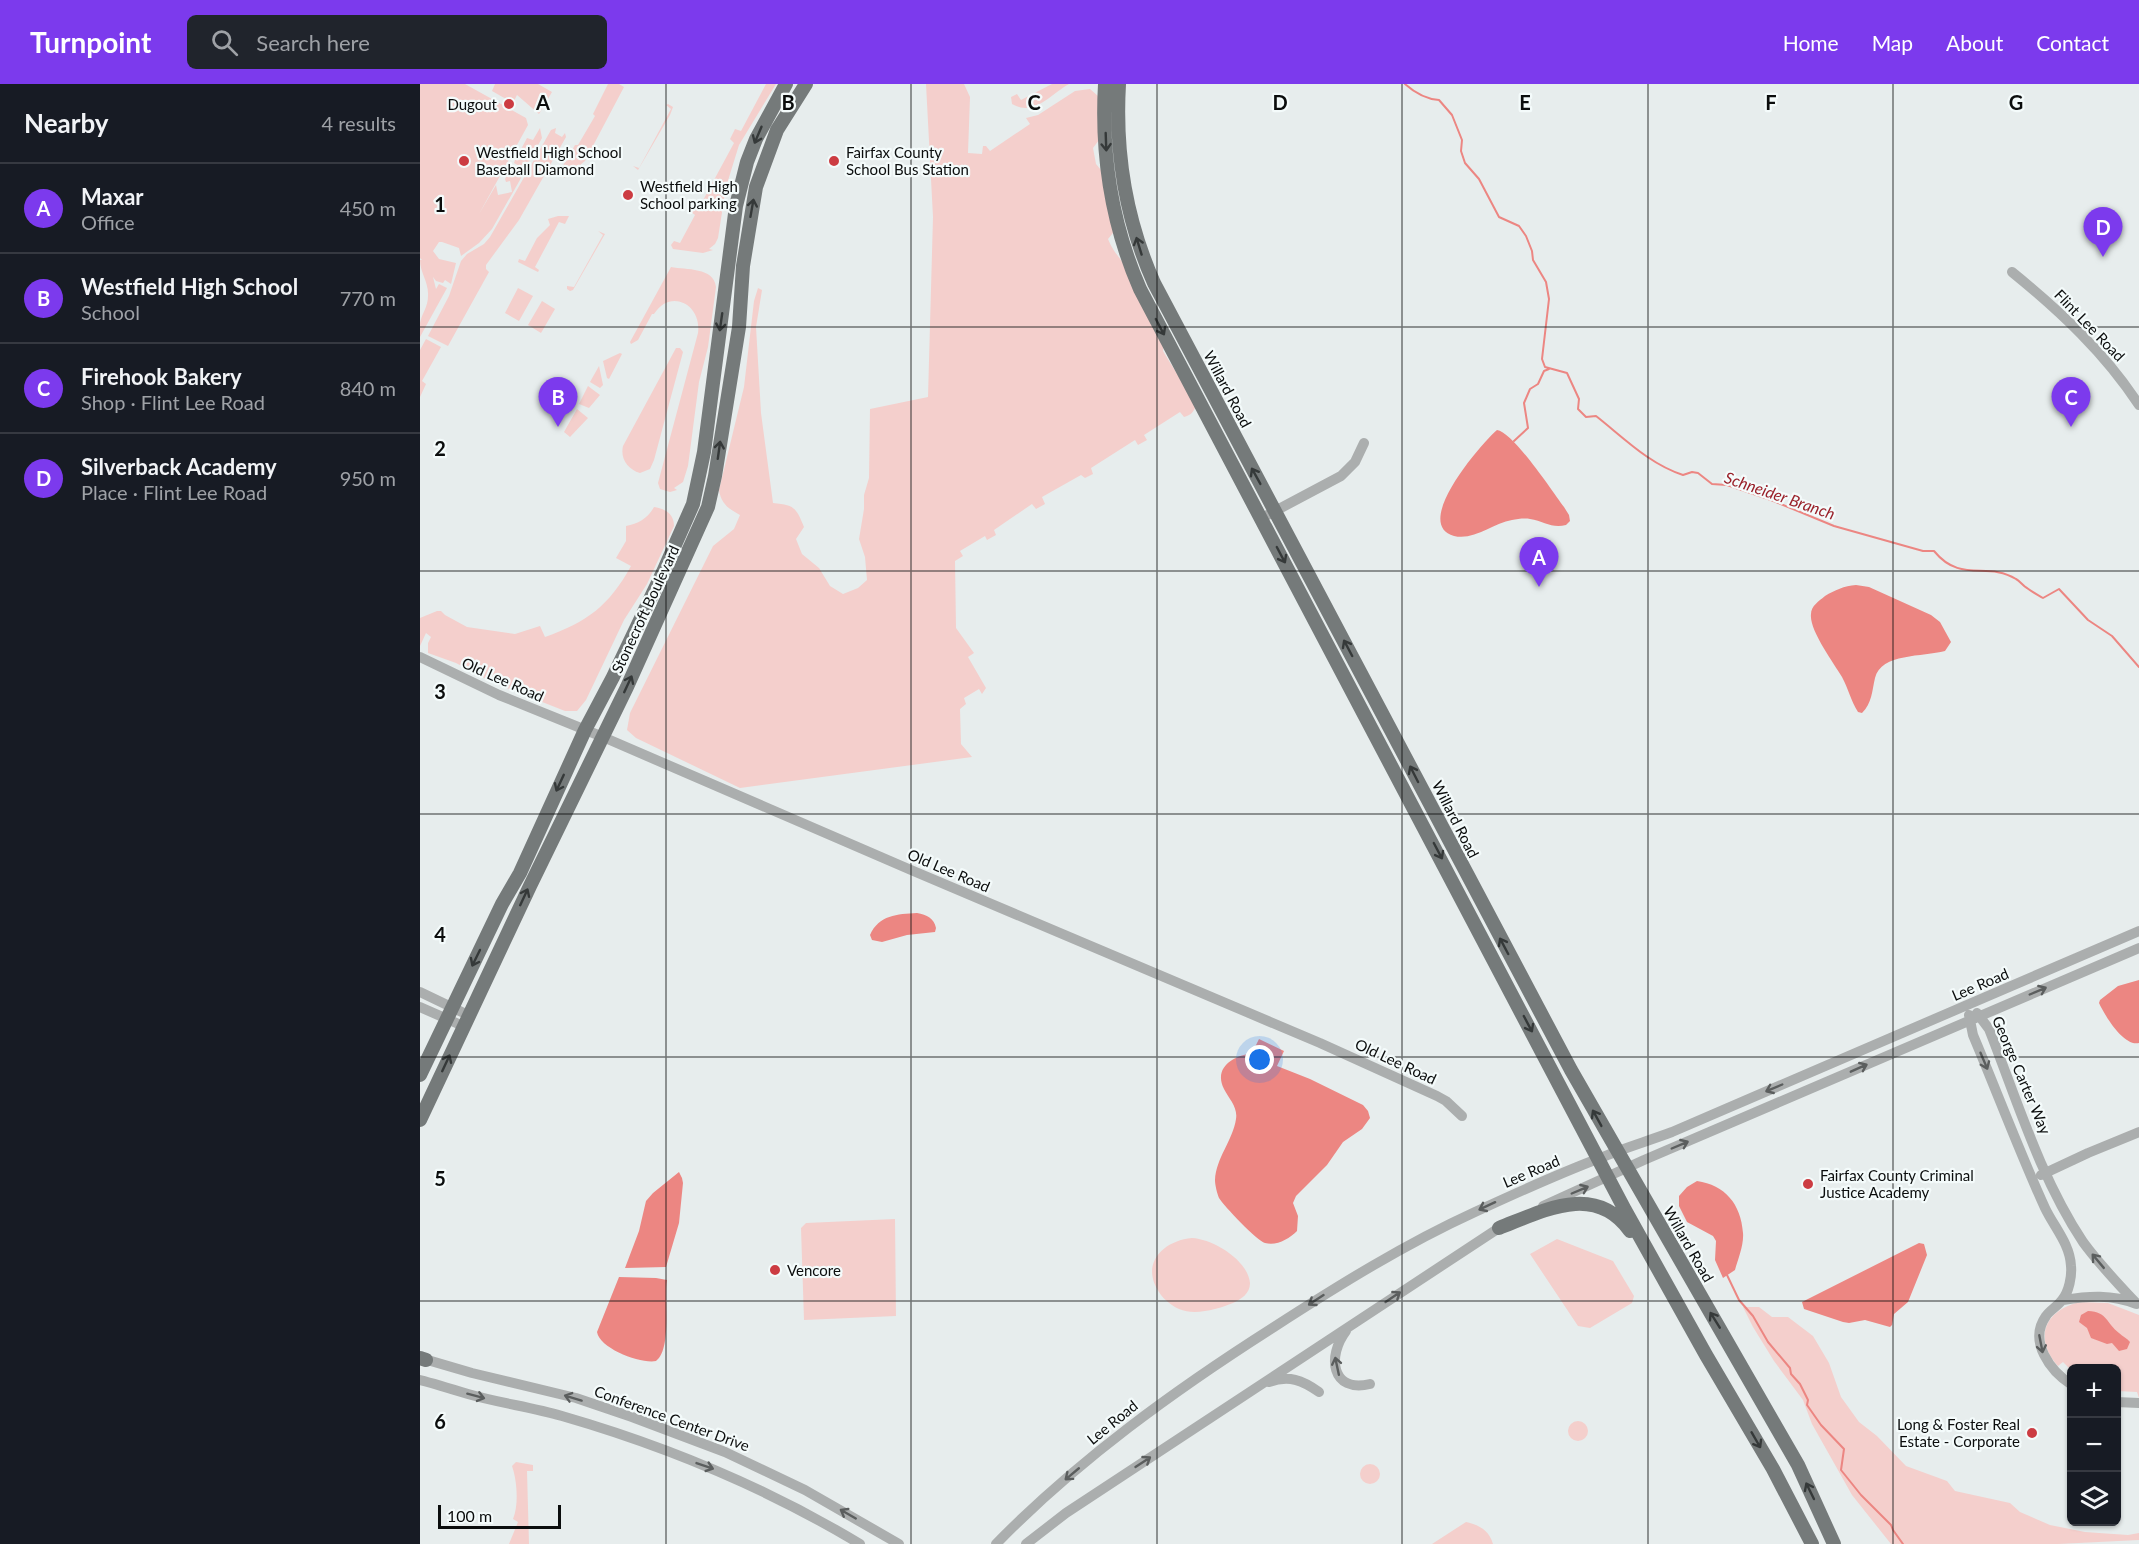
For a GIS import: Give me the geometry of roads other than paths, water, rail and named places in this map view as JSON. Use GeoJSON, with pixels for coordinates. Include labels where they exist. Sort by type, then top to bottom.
{"type":"FeatureCollection","features":[{"type":"Feature","properties":{"kind":"main road","name":"Stonecroft Boulevard"},"geometry":{"type":"LineString","coordinates":[[420,1075],[502,904],[520,873],[585,730],[613,677],[693,504],[704,452],[736,206],[747,162],[756,139],[786,84]]}},
{"type":"Feature","properties":{"kind":"main road","name":"Stonecroft Boulevard"},"geometry":{"type":"LineString","coordinates":[[420,1120],[603,737],[696,538],[708,507],[716,476],[739,327],[744,266],[756,187],[777,130],[806,84]]}},
{"type":"Feature","properties":{"kind":"main road","name":"Willard Road"},"geometry":{"type":"LineString","coordinates":[[1105,84],[1110,189],[1117,225],[1128,261],[1608,1178],[1773,1470],[1812,1544]]}},
{"type":"Feature","properties":{"kind":"main road","name":"Willard Road"},"geometry":{"type":"LineString","coordinates":[[1119,84],[1124,186],[1131,222],[1142,256],[1196,364],[1276,511],[1494,927],[1616,1152],[1798,1465],[1834,1544]]}},
{"type":"Feature","properties":{"kind":"main road"},"geometry":{"type":"LineString","coordinates":[[1499,1228],[1559,1206],[1580,1203],[1596,1206],[1620,1219],[1659,1271]]}},
{"type":"Feature","properties":{"kind":"street","name":"Flint Lee Road"},"geometry":{"type":"LineString","coordinates":[[2012,272],[2054,306],[2081,333],[2110,366],[2139,405]]}},
{"type":"Feature","properties":{"kind":"street"},"geometry":{"type":"LineString","coordinates":[[1262,518],[1341,476],[1355,462],[1364,442]]}},
{"type":"Feature","properties":{"kind":"street","name":"Old Lee Road"},"geometry":{"type":"LineString","coordinates":[[420,657],[499,695],[603,737],[1320,1043],[1437,1096],[1462,1116]]}},
{"type":"Feature","properties":{"kind":"street","name":"Lee Road"},"geometry":{"type":"LineString","coordinates":[[996,1543],[1130,1426],[1210,1368],[1337,1286],[1447,1225],[1598,1158],[1672,1132],[2139,931]]}},
{"type":"Feature","properties":{"kind":"street","name":"Lee Road"},"geometry":{"type":"LineString","coordinates":[[1026,1544],[1066,1512],[1499,1228],[1626,1168],[2139,948]]}},
{"type":"Feature","properties":{"kind":"street"},"geometry":{"type":"LineString","coordinates":[[420,992],[450,1013],[466,1020]]}},
{"type":"Feature","properties":{"kind":"street","name":"George Carter Way"},"geometry":{"type":"LineString","coordinates":[[1968,1005],[1981,1016],[1989,1029],[2046,1173],[2068,1217],[2096,1259],[2138,1305]]}},
{"type":"Feature","properties":{"kind":"street","name":"George Carter Way"},"geometry":{"type":"LineString","coordinates":[[1968,1005],[1973,1035],[2044,1207],[2069,1251],[2072,1266],[2070,1281],[2063,1300],[2045,1317],[2039,1337],[2049,1364],[2067,1380]]}},
{"type":"Feature","properties":{"kind":"street"},"geometry":{"type":"LineString","coordinates":[[420,1007],[450,1013]]}},
{"type":"Feature","properties":{"kind":"street"},"geometry":{"type":"LineString","coordinates":[[2033,1179],[2139,1132]]}},
{"type":"Feature","properties":{"kind":"street","name":"George Carter Way"},"geometry":{"type":"LineString","coordinates":[[2063,1300],[2105,1296],[2138,1305]]}},
{"type":"Feature","properties":{"kind":"street"},"geometry":{"type":"LineString","coordinates":[[1350,1325],[1338,1345],[1334,1358],[1335,1370],[1341,1380],[1346,1383],[1356,1386],[1370,1384]]}},
{"type":"Feature","properties":{"kind":"street","name":"Conference Center Drive"},"geometry":{"type":"LineString","coordinates":[[422,1359],[576,1398],[725,1452],[805,1490],[900,1544]]}},
{"type":"Feature","properties":{"kind":"street"},"geometry":{"type":"LineString","coordinates":[[1258,1386],[1277,1379],[1294,1379],[1319,1392]]}},
{"type":"Feature","properties":{"kind":"street"},"geometry":{"type":"LineString","coordinates":[[420,1380],[559,1415],[666,1451],[753,1486],[807,1513],[860,1544]]}},
{"type":"Feature","properties":{"kind":"street"},"geometry":{"type":"LineString","coordinates":[[2121,1402],[2139,1403]]}},
{"type":"Feature","properties":{"kind":"waterway","name":"Schneider Branch"},"geometry":{"type":"LineString","coordinates":[[1405,84],[1420,95],[1439,100],[1452,115],[1462,140],[1461,151],[1465,163],[1479,179],[1499,217],[1519,226],[1526,236],[1533,260],[1546,282],[1549,299],[1542,359],[1545,367],[1567,373],[1579,399],[1578,409],[1586,417],[1596,416],[1648,457],[1683,475],[1698,473],[1712,484],[1727,485],[1771,500],[1834,526],[1923,551],[1934,551],[1954,567],[2005,574],[2043,598],[2059,589],[2088,620],[2112,636],[2139,667]]}},
{"type":"Feature","properties":{"kind":"waterway"},"geometry":{"type":"LineString","coordinates":[[1514,441],[1528,428],[1524,403],[1530,389],[1538,384],[1544,371],[1549,369]]}},
{"type":"Feature","properties":{"kind":"waterway"},"geometry":{"type":"LineString","coordinates":[[1727,1275],[1739,1300],[1753,1316],[1768,1342],[1800,1384],[1808,1400],[1807,1405],[1821,1425],[1844,1449],[1841,1470],[1861,1495],[1891,1525],[1903,1544]]}},
{"type":"Feature","properties":{"kind":"place","name":"Dugout"},"geometry":{"type":"Point","coordinates":[509,104]}},
{"type":"Feature","properties":{"kind":"place","name":"Westfield High School Baseball Diamond"},"geometry":{"type":"Point","coordinates":[464,161]}},
{"type":"Feature","properties":{"kind":"place","name":"Fairfax County School Bus Station"},"geometry":{"type":"Point","coordinates":[834,161]}},
{"type":"Feature","properties":{"kind":"place","name":"Westfield High School parking"},"geometry":{"type":"Point","coordinates":[628,195]}},
{"type":"Feature","properties":{"kind":"place","name":"Silverback Academy"},"geometry":{"type":"Point","coordinates":[2103,257]}},
{"type":"Feature","properties":{"kind":"place","name":"Westfield High School"},"geometry":{"type":"Point","coordinates":[558,427]}},
{"type":"Feature","properties":{"kind":"place","name":"Firehook Bakery"},"geometry":{"type":"Point","coordinates":[2071,427]}},
{"type":"Feature","properties":{"kind":"place","name":"Maxar"},"geometry":{"type":"Point","coordinates":[1539,587]}},
{"type":"Feature","properties":{"kind":"place","name":"Fairfax County Criminal Justice Academy"},"geometry":{"type":"Point","coordinates":[1808,1184]}},
{"type":"Feature","properties":{"kind":"place","name":"Vencore"},"geometry":{"type":"Point","coordinates":[775,1270]}},
{"type":"Feature","properties":{"kind":"place","name":"Long & Foster Real Estate - Corporate"},"geometry":{"type":"Point","coordinates":[2032,1433]}}]}
